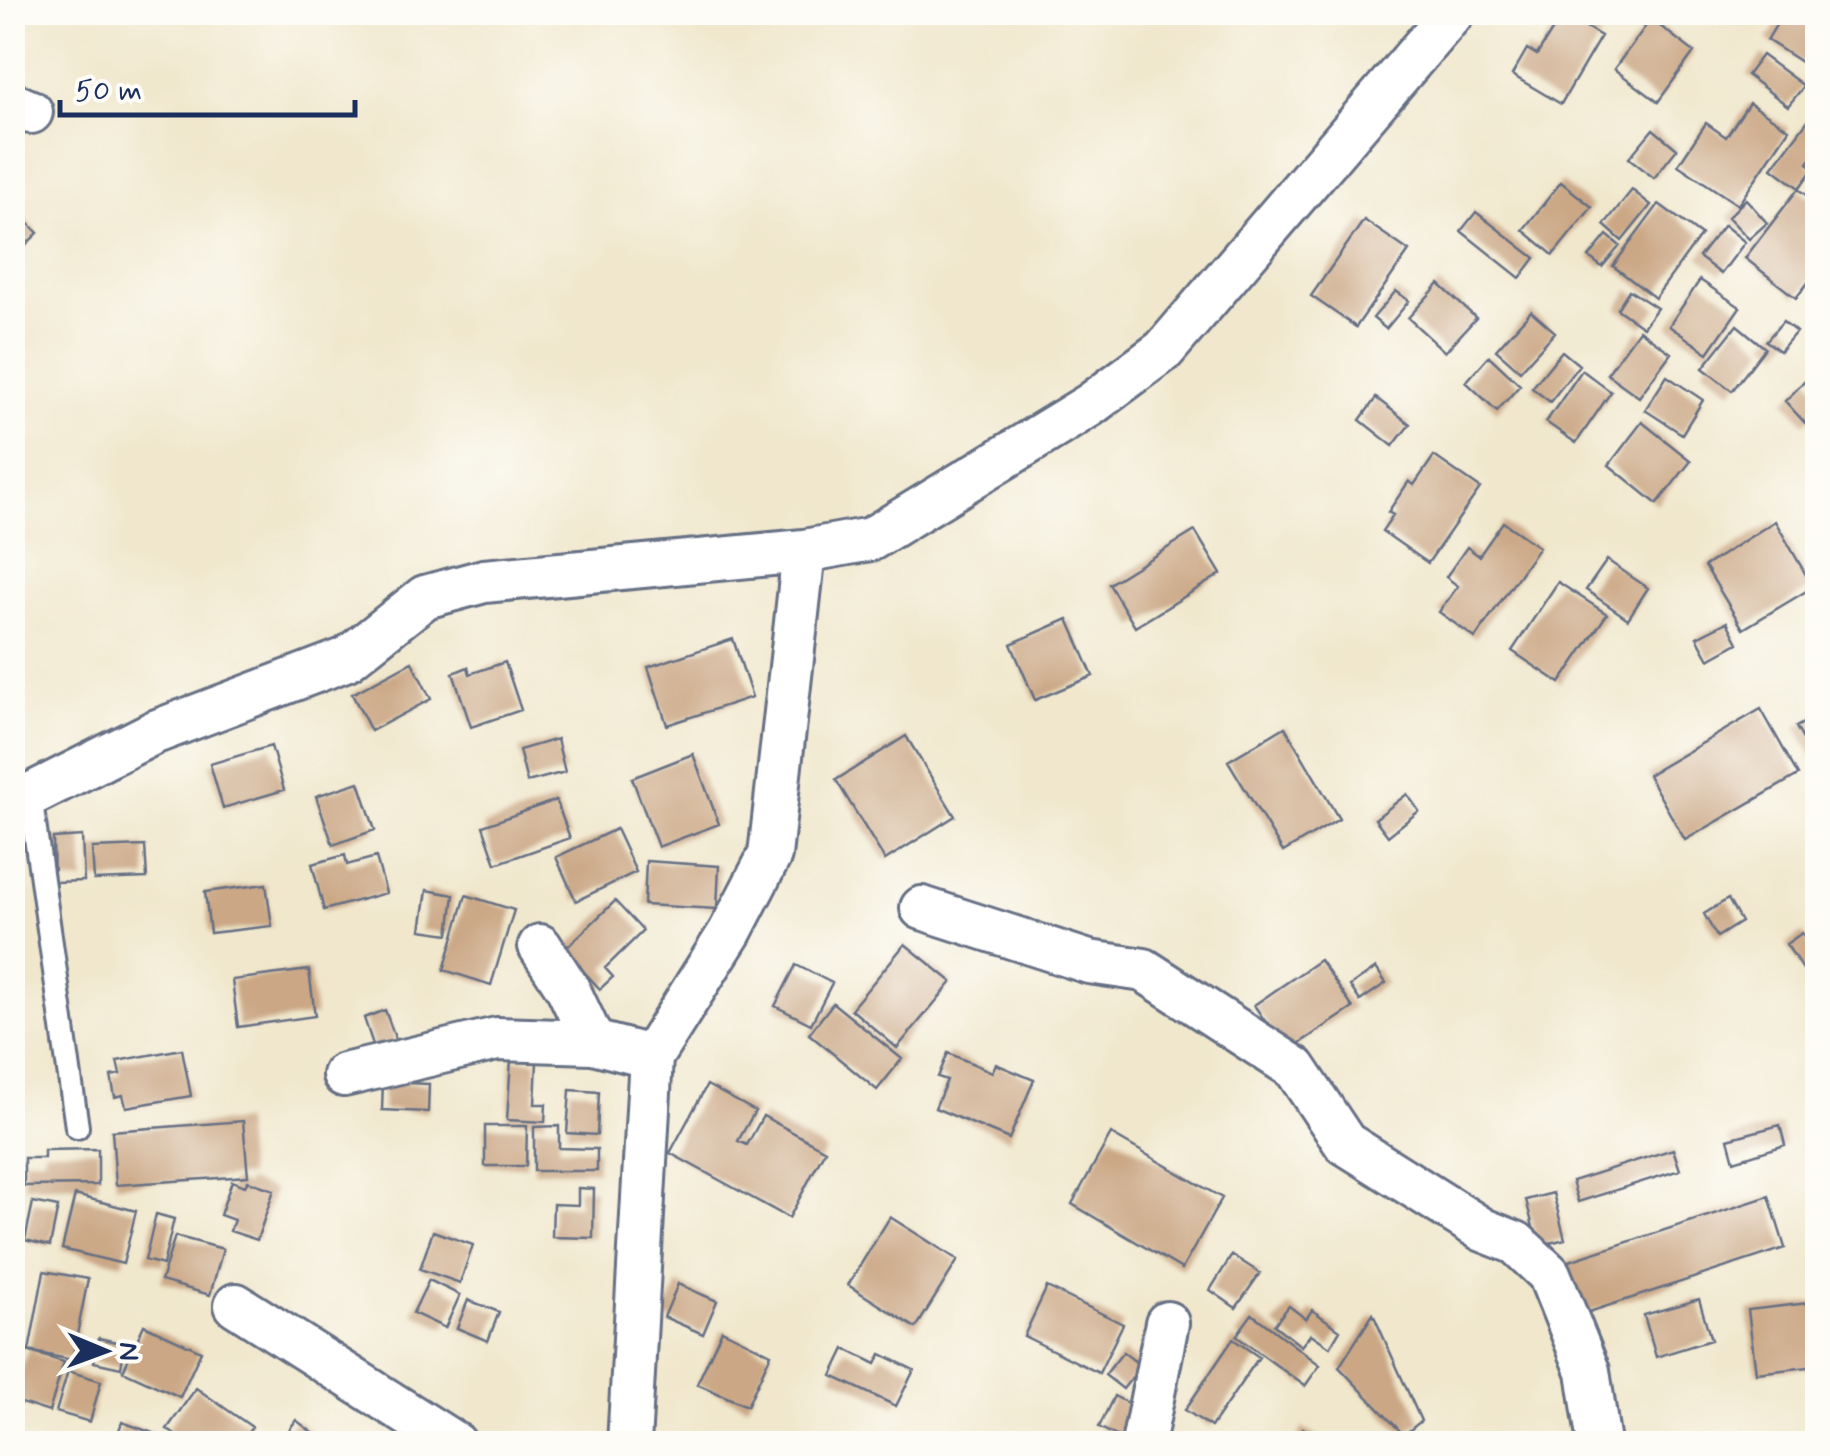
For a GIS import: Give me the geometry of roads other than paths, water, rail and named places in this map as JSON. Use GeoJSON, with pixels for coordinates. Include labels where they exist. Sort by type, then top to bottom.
{"type":"FeatureCollection","features":[{"type":"Feature","properties":{"kind":"street"},"geometry":{"type":"LineString","coordinates":[[21,795],[155,732],[347,658],[424,597],[484,581],[804,551],[870,539],[1090,406],[1164,350],[1453,12]]}},
{"type":"Feature","properties":{"kind":"street"},"geometry":{"type":"LineString","coordinates":[[629,1444],[652,1057],[730,932],[770,855],[804,551]]}},
{"type":"Feature","properties":{"kind":"street"},"geometry":{"type":"LineString","coordinates":[[922,908],[1089,962],[1144,970],[1294,1068],[1345,1143],[1483,1230],[1516,1243],[1549,1274],[1588,1371],[1598,1444]]}},
{"type":"Feature","properties":{"kind":"street"},"geometry":{"type":"LineString","coordinates":[[540,946],[568,989],[594,1042]]}},
{"type":"Feature","properties":{"kind":"street"},"geometry":{"type":"LineString","coordinates":[[344,1075],[497,1039],[594,1042],[652,1057]]}},
{"type":"Feature","properties":{"kind":"street"},"geometry":{"type":"LineString","coordinates":[[236,1305],[455,1444]]}},
{"type":"Feature","properties":{"kind":"street"},"geometry":{"type":"LineString","coordinates":[[1143,1444],[1167,1323]]}},
{"type":"Feature","properties":{"kind":"lane"},"geometry":{"type":"LineString","coordinates":[[21,795],[77,1127]]}}]}
